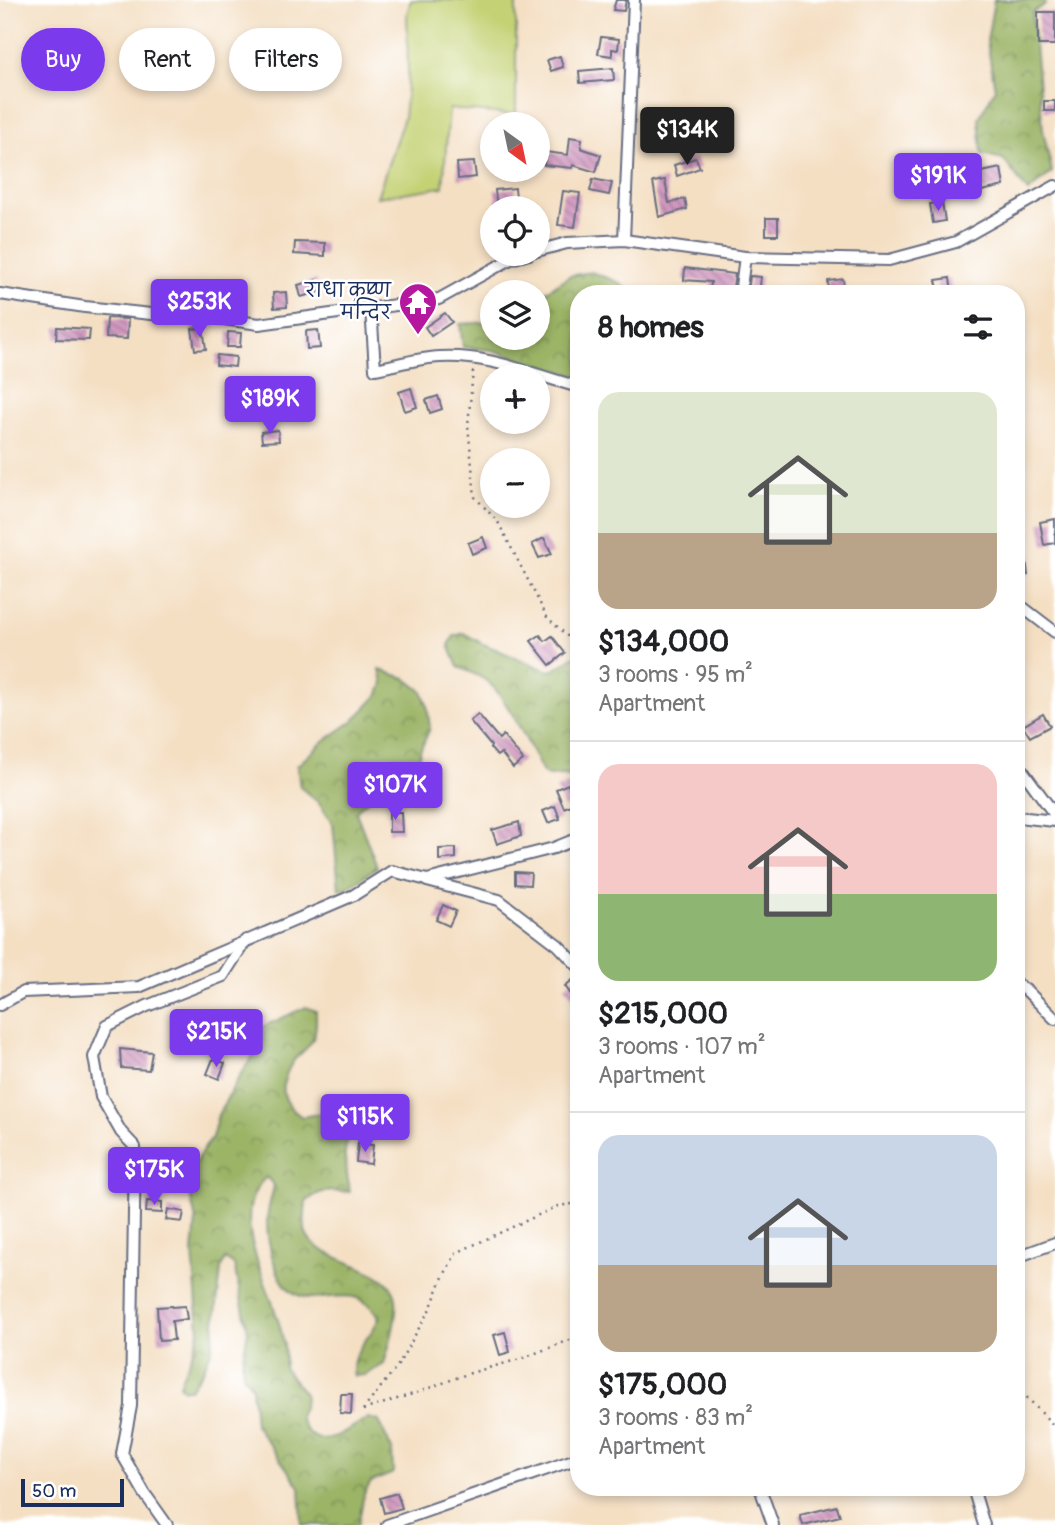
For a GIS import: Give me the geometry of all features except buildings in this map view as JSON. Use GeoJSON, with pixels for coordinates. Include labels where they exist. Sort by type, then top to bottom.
{"type":"FeatureCollection","features":[{"type":"Feature","properties":{"kind":"street"},"geometry":{"type":"LineString","coordinates":[[624,240],[634,0]]}},
{"type":"Feature","properties":{"kind":"street"},"geometry":{"type":"LineString","coordinates":[[550,248],[567,243],[624,240],[745,257],[889,260],[956,242],[1055,186]]}},
{"type":"Feature","properties":{"kind":"street"},"geometry":{"type":"LineString","coordinates":[[741,285],[745,257]]}},
{"type":"Feature","properties":{"kind":"street"},"geometry":{"type":"LineString","coordinates":[[0,293],[85,307],[210,317],[259,324],[439,299],[498,266]]}},
{"type":"Feature","properties":{"kind":"street"},"geometry":{"type":"LineString","coordinates":[[371,308],[375,369],[439,357],[474,358],[503,363],[570,384]]}},
{"type":"Feature","properties":{"kind":"street"},"geometry":{"type":"LineString","coordinates":[[1025,609],[1055,632]]}},
{"type":"Feature","properties":{"kind":"street"},"geometry":{"type":"LineString","coordinates":[[1025,774],[1055,815]]}},
{"type":"Feature","properties":{"kind":"street"},"geometry":{"type":"LineString","coordinates":[[1025,818],[1055,821]]}},
{"type":"Feature","properties":{"kind":"street"},"geometry":{"type":"LineString","coordinates":[[426,880],[570,842]]}},
{"type":"Feature","properties":{"kind":"street"},"geometry":{"type":"LineString","coordinates":[[0,1005],[23,992],[139,987],[354,895],[392,871],[499,900],[558,945],[570,958]]}},
{"type":"Feature","properties":{"kind":"street"},"geometry":{"type":"LineString","coordinates":[[167,1525],[122,1454],[131,1406],[135,1147],[121,1132],[101,1097],[94,1057],[107,1026],[147,1006],[223,976],[246,940]]}},
{"type":"Feature","properties":{"kind":"street"},"geometry":{"type":"LineString","coordinates":[[1025,990],[1055,1018]]}},
{"type":"Feature","properties":{"kind":"street"},"geometry":{"type":"LineString","coordinates":[[1025,1255],[1055,1242]]}},
{"type":"Feature","properties":{"kind":"street"},"geometry":{"type":"LineString","coordinates":[[387,1525],[570,1461]]}},
{"type":"Feature","properties":{"kind":"street"},"geometry":{"type":"LineString","coordinates":[[763,1496],[773,1525]]}},
{"type":"Feature","properties":{"kind":"street"},"geometry":{"type":"LineString","coordinates":[[975,1496],[984,1525]]}},
{"type":"Feature","properties":{"kind":"path"},"geometry":{"type":"LineString","coordinates":[[474,358],[468,425],[475,497],[498,522],[547,617],[570,639]]}},
{"type":"Feature","properties":{"kind":"path"},"geometry":{"type":"LineString","coordinates":[[570,1204],[558,1206],[456,1253],[398,1365],[363,1410],[570,1340]]}},
{"type":"Feature","properties":{"kind":"path"},"geometry":{"type":"LineString","coordinates":[[1025,1395],[1055,1427]]}},
{"type":"Feature","properties":{"kind":"green space"},"geometry":{"type":"Polygon","coordinates":[[[411,0],[516,0],[516,112],[449,109],[443,187],[377,197],[404,117],[408,76],[407,14],[411,0]]]}},
{"type":"Feature","properties":{"kind":"green space"},"geometry":{"type":"Polygon","coordinates":[[[994,0],[1044,0],[1045,4],[1032,13],[1043,130],[1052,172],[1028,192],[1003,159],[982,154],[979,118],[995,89],[987,41],[994,0]]]}},
{"type":"Feature","properties":{"kind":"green space"},"geometry":{"type":"Polygon","coordinates":[[[591,272],[622,285],[570,285],[570,374],[550,368],[550,364],[537,364],[492,350],[550,350],[550,289],[569,276],[591,272]]]}},
{"type":"Feature","properties":{"kind":"green space"},"geometry":{"type":"Polygon","coordinates":[[[480,323],[480,349],[463,347],[460,324],[480,323]]]}},
{"type":"Feature","properties":{"kind":"green space"},"geometry":{"type":"Polygon","coordinates":[[[464,633],[483,644],[546,670],[552,671],[570,659],[570,776],[548,776],[543,773],[518,724],[495,690],[481,677],[458,667],[449,645],[454,636],[464,633]]]}},
{"type":"Feature","properties":{"kind":"green space"},"geometry":{"type":"Polygon","coordinates":[[[380,670],[405,678],[422,691],[430,728],[420,751],[418,771],[367,801],[356,812],[377,867],[347,888],[339,889],[333,824],[318,802],[300,787],[297,766],[324,741],[354,720],[379,694],[383,683],[380,670]]]}},
{"type":"Feature","properties":{"kind":"green space"},"geometry":{"type":"Polygon","coordinates":[[[306,1007],[316,1011],[315,1032],[310,1044],[294,1060],[286,1076],[284,1091],[289,1105],[302,1117],[323,1113],[353,1100],[364,1103],[369,1112],[365,1122],[351,1135],[346,1145],[350,1192],[322,1192],[306,1202],[305,1230],[312,1243],[379,1276],[389,1284],[395,1294],[395,1319],[384,1364],[365,1375],[354,1376],[353,1367],[357,1353],[379,1318],[370,1306],[361,1299],[351,1297],[318,1298],[296,1294],[283,1282],[274,1262],[267,1230],[274,1185],[266,1177],[253,1197],[249,1219],[252,1243],[284,1345],[284,1368],[305,1394],[304,1406],[299,1416],[305,1429],[320,1439],[329,1438],[368,1418],[379,1421],[392,1450],[393,1473],[371,1482],[364,1494],[358,1525],[302,1525],[300,1487],[255,1425],[252,1387],[243,1374],[242,1363],[248,1331],[234,1265],[225,1259],[221,1269],[212,1349],[203,1370],[190,1389],[179,1385],[199,1332],[193,1253],[196,1220],[188,1187],[190,1176],[212,1137],[218,1115],[240,1075],[264,1040],[262,1027],[306,1007]]]}},
{"type":"Feature","properties":{"kind":"place","name":"राधा कृष्ण मन्दिर"},"geometry":{"type":"Point","coordinates":[418,336]}}]}
